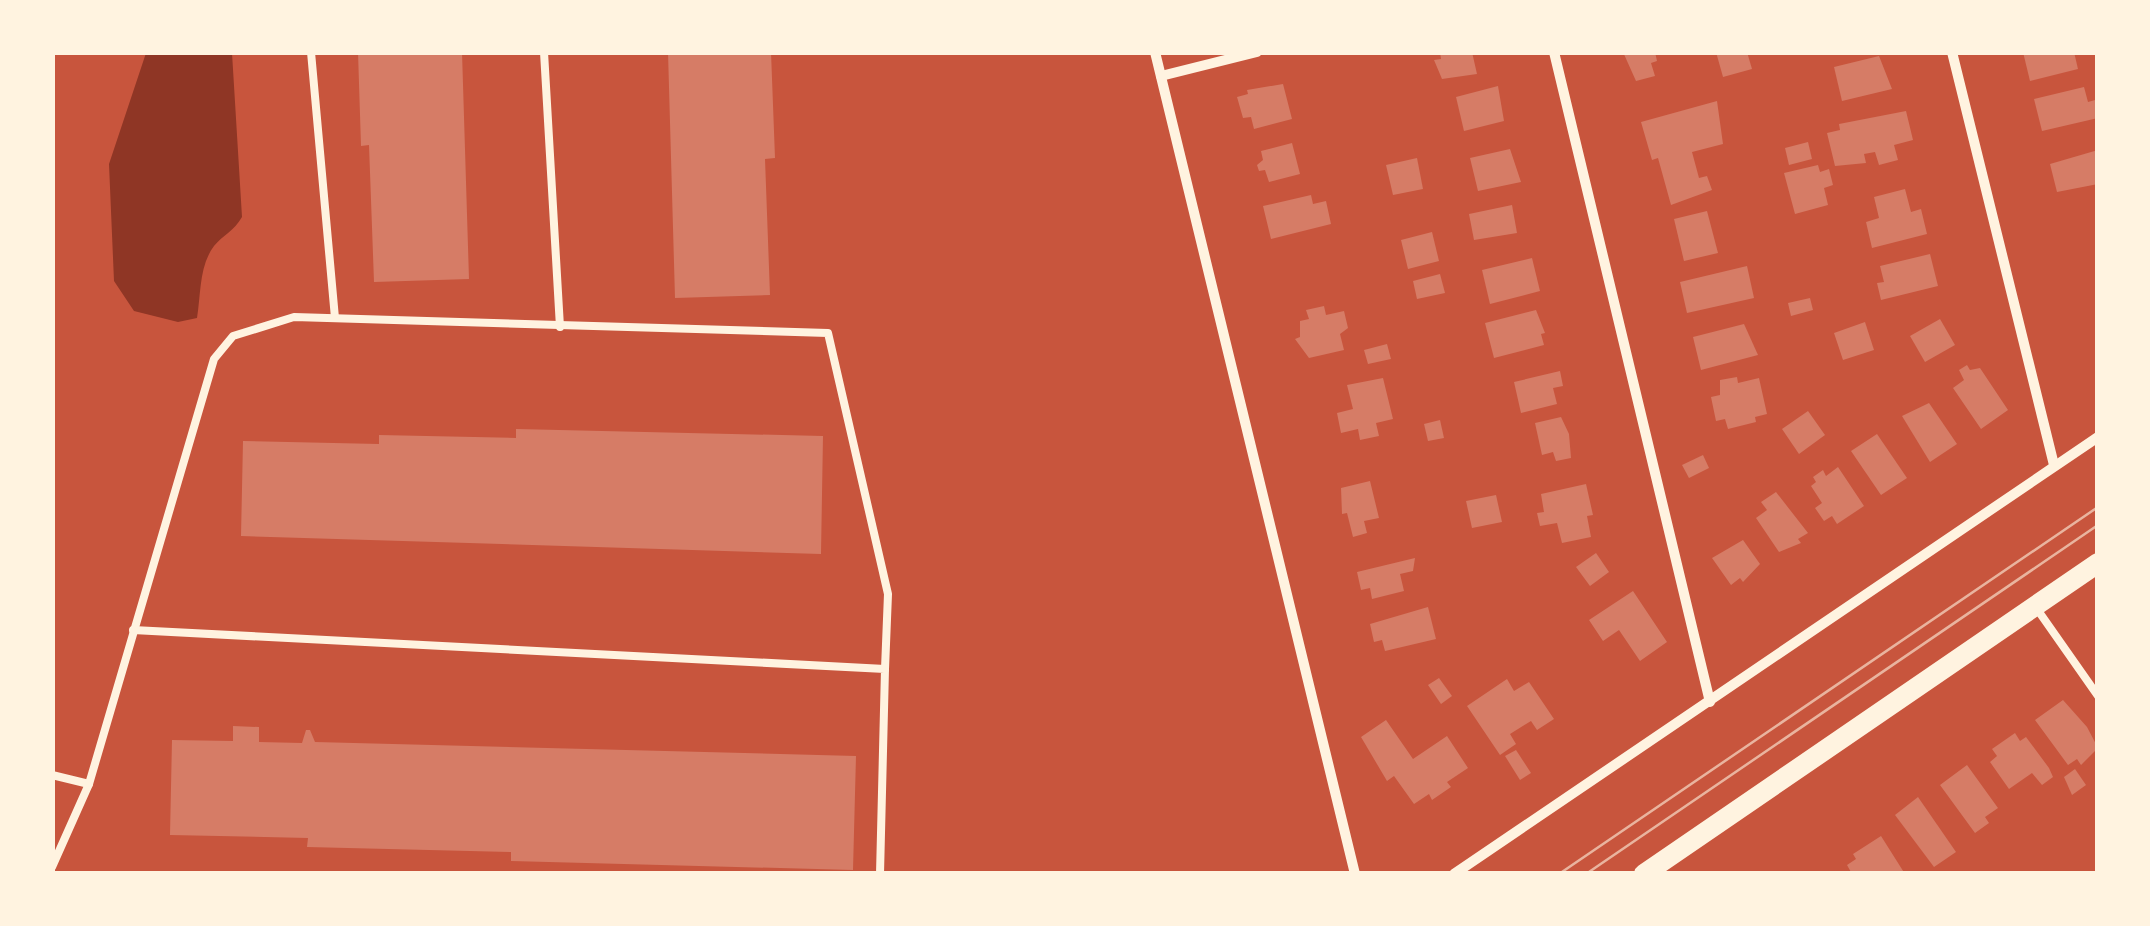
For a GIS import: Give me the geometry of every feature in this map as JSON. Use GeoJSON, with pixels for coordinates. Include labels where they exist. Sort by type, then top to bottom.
{"type":"FeatureCollection","features":[{"type":"Feature","properties":{"kind":"main road"},"geometry":{"type":"LineString","coordinates":[[1644,874],[2098,563]]}},
{"type":"Feature","properties":{"kind":"street"},"geometry":{"type":"LineString","coordinates":[[1155,52],[1355,874]]}},
{"type":"Feature","properties":{"kind":"street"},"geometry":{"type":"LineString","coordinates":[[1161,76],[1257,52]]}},
{"type":"Feature","properties":{"kind":"street"},"geometry":{"type":"LineString","coordinates":[[1554,52],[1710,702]]}},
{"type":"Feature","properties":{"kind":"street"},"geometry":{"type":"LineString","coordinates":[[1952,52],[2054,466]]}},
{"type":"Feature","properties":{"kind":"street"},"geometry":{"type":"LineString","coordinates":[[1454,874],[2098,437]]}},
{"type":"Feature","properties":{"kind":"lane"},"geometry":{"type":"LineString","coordinates":[[310,52],[334,318]]}},
{"type":"Feature","properties":{"kind":"lane"},"geometry":{"type":"LineString","coordinates":[[544,52],[560,327]]}},
{"type":"Feature","properties":{"kind":"lane"},"geometry":{"type":"LineString","coordinates":[[52,867],[88,784],[214,359],[234,336],[294,317],[828,334],[888,594],[880,874]]}},
{"type":"Feature","properties":{"kind":"lane"},"geometry":{"type":"LineString","coordinates":[[2035,606],[2098,696]]}},
{"type":"Feature","properties":{"kind":"lane"},"geometry":{"type":"LineString","coordinates":[[133,630],[885,668]]}},
{"type":"Feature","properties":{"kind":"lane"},"geometry":{"type":"LineString","coordinates":[[52,774],[88,784]]}},
{"type":"Feature","properties":{"kind":"shaded area"},"geometry":{"type":"Polygon","coordinates":[[[146,53],[232,53],[242,217],[209,254],[197,318],[178,322],[134,311],[114,281],[109,164],[146,53]]]}},
{"type":"Feature","properties":{"kind":"building"},"geometry":{"type":"Polygon","coordinates":[[[358,52],[462,52],[469,279],[374,282],[369,145],[361,146],[358,52]]]}},
{"type":"Feature","properties":{"kind":"building"},"geometry":{"type":"Polygon","coordinates":[[[668,52],[771,52],[775,158],[765,159],[770,295],[675,298],[668,52]]]}},
{"type":"Feature","properties":{"kind":"building"},"geometry":{"type":"Polygon","coordinates":[[[1440,52],[1472,52],[1477,74],[1442,79],[1434,60],[1441,59],[1440,52]]]}},
{"type":"Feature","properties":{"kind":"building"},"geometry":{"type":"Polygon","coordinates":[[[1623,52],[1655,52],[1657,61],[1651,63],[1655,76],[1636,81],[1623,52]]]}},
{"type":"Feature","properties":{"kind":"building"},"geometry":{"type":"Polygon","coordinates":[[[1716,52],[1747,52],[1752,69],[1723,77],[1716,52]]]}},
{"type":"Feature","properties":{"kind":"building"},"geometry":{"type":"Polygon","coordinates":[[[2023,52],[2074,52],[2078,69],[2030,81],[2023,52]]]}},
{"type":"Feature","properties":{"kind":"building"},"geometry":{"type":"Polygon","coordinates":[[[1879,56],[1892,89],[1842,101],[1834,67],[1879,56]]]}},
{"type":"Feature","properties":{"kind":"building"},"geometry":{"type":"Polygon","coordinates":[[[1283,84],[1292,119],[1254,129],[1251,117],[1243,118],[1237,97],[1248,94],[1247,90],[1283,84]]]}},
{"type":"Feature","properties":{"kind":"building"},"geometry":{"type":"Polygon","coordinates":[[[1498,86],[1504,121],[1464,131],[1456,97],[1498,86]]]}},
{"type":"Feature","properties":{"kind":"building"},"geometry":{"type":"Polygon","coordinates":[[[2084,87],[2088,102],[2095,100],[2098,118],[2042,131],[2034,99],[2084,87]]]}},
{"type":"Feature","properties":{"kind":"building"},"geometry":{"type":"Polygon","coordinates":[[[1717,101],[1723,144],[1692,152],[1699,178],[1707,176],[1712,190],[1671,205],[1658,158],[1652,160],[1641,122],[1717,101]]]}},
{"type":"Feature","properties":{"kind":"building"},"geometry":{"type":"Polygon","coordinates":[[[1906,111],[1913,140],[1894,145],[1898,160],[1879,165],[1875,152],[1864,154],[1866,163],[1835,166],[1827,133],[1840,130],[1839,124],[1906,111]]]}},
{"type":"Feature","properties":{"kind":"building"},"geometry":{"type":"Polygon","coordinates":[[[1808,142],[1812,159],[1789,165],[1785,148],[1808,142]]]}},
{"type":"Feature","properties":{"kind":"building"},"geometry":{"type":"Polygon","coordinates":[[[1292,143],[1300,174],[1269,182],[1265,170],[1259,171],[1257,165],[1263,160],[1261,151],[1292,143]]]}},
{"type":"Feature","properties":{"kind":"building"},"geometry":{"type":"Polygon","coordinates":[[[1510,149],[1521,182],[1478,191],[1470,158],[1510,149]]]}},
{"type":"Feature","properties":{"kind":"building"},"geometry":{"type":"Polygon","coordinates":[[[2098,150],[2098,184],[2057,192],[2050,164],[2098,150]]]}},
{"type":"Feature","properties":{"kind":"building"},"geometry":{"type":"Polygon","coordinates":[[[1417,158],[1423,189],[1393,195],[1386,165],[1417,158]]]}},
{"type":"Feature","properties":{"kind":"building"},"geometry":{"type":"Polygon","coordinates":[[[1818,165],[1820,172],[1829,169],[1833,185],[1824,188],[1828,205],[1795,214],[1784,173],[1818,165]]]}},
{"type":"Feature","properties":{"kind":"building"},"geometry":{"type":"Polygon","coordinates":[[[1905,189],[1911,212],[1921,209],[1927,234],[1872,248],[1866,222],[1879,218],[1874,197],[1905,189]]]}},
{"type":"Feature","properties":{"kind":"building"},"geometry":{"type":"Polygon","coordinates":[[[1311,195],[1313,204],[1326,201],[1331,224],[1271,239],[1263,206],[1311,195]]]}},
{"type":"Feature","properties":{"kind":"building"},"geometry":{"type":"Polygon","coordinates":[[[1512,205],[1517,233],[1474,240],[1469,214],[1512,205]]]}},
{"type":"Feature","properties":{"kind":"building"},"geometry":{"type":"Polygon","coordinates":[[[1707,211],[1718,253],[1684,261],[1674,219],[1707,211]]]}},
{"type":"Feature","properties":{"kind":"building"},"geometry":{"type":"Polygon","coordinates":[[[1432,232],[1439,261],[1408,269],[1401,240],[1432,232]]]}},
{"type":"Feature","properties":{"kind":"building"},"geometry":{"type":"Polygon","coordinates":[[[1930,254],[1938,286],[1881,300],[1877,283],[1884,282],[1880,266],[1930,254]]]}},
{"type":"Feature","properties":{"kind":"building"},"geometry":{"type":"Polygon","coordinates":[[[1532,258],[1540,291],[1490,304],[1482,270],[1532,258]]]}},
{"type":"Feature","properties":{"kind":"building"},"geometry":{"type":"Polygon","coordinates":[[[1747,266],[1754,298],[1687,313],[1680,282],[1747,266]]]}},
{"type":"Feature","properties":{"kind":"building"},"geometry":{"type":"Polygon","coordinates":[[[1440,274],[1445,293],[1417,299],[1413,281],[1440,274]]]}},
{"type":"Feature","properties":{"kind":"building"},"geometry":{"type":"Polygon","coordinates":[[[1810,298],[1813,310],[1791,316],[1788,303],[1810,298]]]}},
{"type":"Feature","properties":{"kind":"building"},"geometry":{"type":"Polygon","coordinates":[[[1324,306],[1326,315],[1344,311],[1348,328],[1340,334],[1344,350],[1309,358],[1295,339],[1300,337],[1300,321],[1309,319],[1306,310],[1324,306]]]}},
{"type":"Feature","properties":{"kind":"building"},"geometry":{"type":"Polygon","coordinates":[[[1536,310],[1545,333],[1541,334],[1544,345],[1494,358],[1485,323],[1536,310]]]}},
{"type":"Feature","properties":{"kind":"building"},"geometry":{"type":"Polygon","coordinates":[[[1940,319],[1955,345],[1925,362],[1910,336],[1940,319]]]}},
{"type":"Feature","properties":{"kind":"building"},"geometry":{"type":"Polygon","coordinates":[[[1865,322],[1874,350],[1843,360],[1834,333],[1865,322]]]}},
{"type":"Feature","properties":{"kind":"building"},"geometry":{"type":"Polygon","coordinates":[[[1744,324],[1758,355],[1701,370],[1693,337],[1744,324]]]}},
{"type":"Feature","properties":{"kind":"building"},"geometry":{"type":"Polygon","coordinates":[[[1387,344],[1391,359],[1368,364],[1364,350],[1387,344]]]}},
{"type":"Feature","properties":{"kind":"building"},"geometry":{"type":"Polygon","coordinates":[[[1967,365],[1970,370],[1980,368],[2008,410],[1981,429],[1953,388],[1964,380],[1959,370],[1967,365]]]}},
{"type":"Feature","properties":{"kind":"building"},"geometry":{"type":"Polygon","coordinates":[[[1560,371],[1563,386],[1553,388],[1557,404],[1521,413],[1514,382],[1560,371]]]}},
{"type":"Feature","properties":{"kind":"building"},"geometry":{"type":"Polygon","coordinates":[[[1737,377],[1738,383],[1759,378],[1767,414],[1755,417],[1756,422],[1728,429],[1725,419],[1716,421],[1711,397],[1720,395],[1720,380],[1737,377]]]}},
{"type":"Feature","properties":{"kind":"building"},"geometry":{"type":"Polygon","coordinates":[[[1383,378],[1393,419],[1376,423],[1379,436],[1360,440],[1358,429],[1341,433],[1337,413],[1353,409],[1347,385],[1383,378]]]}},
{"type":"Feature","properties":{"kind":"building"},"geometry":{"type":"Polygon","coordinates":[[[1929,403],[1957,444],[1930,462],[1902,416],[1929,403]]]}},
{"type":"Feature","properties":{"kind":"building"},"geometry":{"type":"Polygon","coordinates":[[[1808,411],[1825,435],[1799,454],[1782,429],[1808,411]]]}},
{"type":"Feature","properties":{"kind":"building"},"geometry":{"type":"Polygon","coordinates":[[[1561,417],[1569,434],[1571,458],[1556,461],[1553,452],[1542,455],[1535,423],[1561,417]]]}},
{"type":"Feature","properties":{"kind":"building"},"geometry":{"type":"Polygon","coordinates":[[[1440,420],[1444,438],[1428,441],[1424,424],[1440,420]]]}},
{"type":"Feature","properties":{"kind":"building"},"geometry":{"type":"Polygon","coordinates":[[[516,429],[823,436],[821,554],[241,536],[243,441],[379,444],[379,435],[516,438],[516,429]]]}},
{"type":"Feature","properties":{"kind":"building"},"geometry":{"type":"Polygon","coordinates":[[[1877,434],[1907,478],[1881,495],[1851,451],[1877,434]]]}},
{"type":"Feature","properties":{"kind":"building"},"geometry":{"type":"Polygon","coordinates":[[[1703,455],[1709,468],[1689,478],[1682,465],[1703,455]]]}},
{"type":"Feature","properties":{"kind":"building"},"geometry":{"type":"Polygon","coordinates":[[[1838,467],[1864,506],[1837,524],[1832,516],[1824,521],[1815,508],[1822,503],[1811,486],[1816,482],[1813,477],[1823,470],[1826,476],[1838,467]]]}},
{"type":"Feature","properties":{"kind":"building"},"geometry":{"type":"Polygon","coordinates":[[[1370,481],[1379,518],[1364,521],[1367,533],[1353,537],[1347,513],[1342,514],[1341,488],[1370,481]]]}},
{"type":"Feature","properties":{"kind":"building"},"geometry":{"type":"Polygon","coordinates":[[[1586,484],[1593,515],[1587,516],[1591,537],[1562,543],[1557,523],[1540,526],[1537,513],[1544,512],[1541,494],[1586,484]]]}},
{"type":"Feature","properties":{"kind":"building"},"geometry":{"type":"Polygon","coordinates":[[[1776,492],[1808,533],[1798,539],[1801,543],[1779,552],[1756,518],[1767,510],[1761,502],[1776,492]]]}},
{"type":"Feature","properties":{"kind":"building"},"geometry":{"type":"Polygon","coordinates":[[[1496,495],[1502,522],[1472,528],[1466,501],[1496,495]]]}},
{"type":"Feature","properties":{"kind":"building"},"geometry":{"type":"Polygon","coordinates":[[[1743,540],[1760,564],[1743,582],[1740,578],[1731,585],[1712,558],[1743,540]]]}},
{"type":"Feature","properties":{"kind":"building"},"geometry":{"type":"Polygon","coordinates":[[[1596,553],[1609,572],[1590,586],[1576,567],[1596,553]]]}},
{"type":"Feature","properties":{"kind":"building"},"geometry":{"type":"Polygon","coordinates":[[[1415,558],[1413,571],[1400,574],[1404,591],[1372,599],[1370,588],[1361,590],[1357,572],[1415,558]]]}},
{"type":"Feature","properties":{"kind":"building"},"geometry":{"type":"Polygon","coordinates":[[[1633,591],[1667,642],[1640,661],[1619,630],[1603,641],[1589,620],[1633,591]]]}},
{"type":"Feature","properties":{"kind":"building"},"geometry":{"type":"Polygon","coordinates":[[[1428,607],[1436,639],[1385,651],[1382,640],[1374,642],[1370,624],[1428,607]]]}},
{"type":"Feature","properties":{"kind":"building"},"geometry":{"type":"Polygon","coordinates":[[[1439,678],[1452,696],[1441,704],[1428,685],[1439,678]]]}},
{"type":"Feature","properties":{"kind":"building"},"geometry":{"type":"Polygon","coordinates":[[[1507,679],[1514,691],[1529,682],[1554,719],[1537,730],[1531,721],[1510,734],[1516,744],[1500,755],[1467,706],[1507,679]]]}},
{"type":"Feature","properties":{"kind":"building"},"geometry":{"type":"Polygon","coordinates":[[[2063,700],[2087,727],[2098,748],[2081,765],[2077,759],[2068,765],[2035,720],[2063,700]]]}},
{"type":"Feature","properties":{"kind":"building"},"geometry":{"type":"Polygon","coordinates":[[[1386,720],[1413,759],[1447,736],[1468,768],[1447,782],[1451,787],[1432,800],[1429,794],[1414,804],[1394,776],[1387,781],[1361,737],[1386,720]]]}},
{"type":"Feature","properties":{"kind":"building"},"geometry":{"type":"Polygon","coordinates":[[[233,726],[259,727],[259,742],[302,743],[306,730],[310,730],[315,742],[856,756],[853,870],[511,861],[511,852],[307,847],[308,838],[170,835],[172,740],[233,741],[233,726]]]}},
{"type":"Feature","properties":{"kind":"building"},"geometry":{"type":"Polygon","coordinates":[[[2015,733],[2020,741],[2026,737],[2049,768],[2053,777],[2042,785],[2032,773],[2009,789],[1990,762],[1997,756],[1992,749],[2015,733]]]}},
{"type":"Feature","properties":{"kind":"building"},"geometry":{"type":"Polygon","coordinates":[[[1516,750],[1531,773],[1520,780],[1505,756],[1516,750]]]}},
{"type":"Feature","properties":{"kind":"building"},"geometry":{"type":"Polygon","coordinates":[[[1967,765],[1998,808],[1985,817],[1989,823],[1975,833],[1940,785],[1967,765]]]}},
{"type":"Feature","properties":{"kind":"building"},"geometry":{"type":"Polygon","coordinates":[[[2075,769],[2086,785],[2072,795],[2064,777],[2075,769]]]}},
{"type":"Feature","properties":{"kind":"building"},"geometry":{"type":"Polygon","coordinates":[[[1918,797],[1956,852],[1934,867],[1895,815],[1918,797]]]}},
{"type":"Feature","properties":{"kind":"building"},"geometry":{"type":"Polygon","coordinates":[[[1881,836],[1905,874],[1852,874],[1847,865],[1856,859],[1853,854],[1881,836]]]}},
{"type":"Feature","properties":{"kind":"tram line"},"geometry":{"type":"LineString","coordinates":[[1559,874],[2098,507]]}},
{"type":"Feature","properties":{"kind":"tram line"},"geometry":{"type":"LineString","coordinates":[[1586,874],[2098,525]]}}]}
